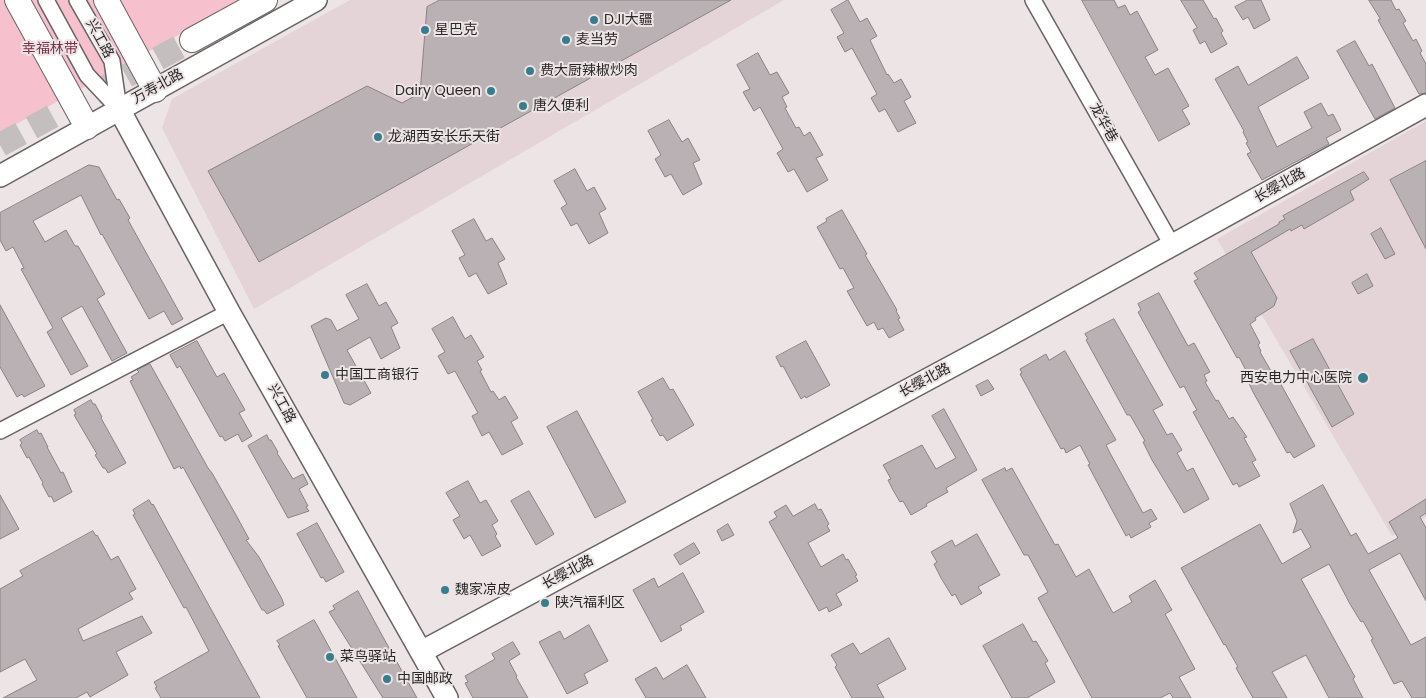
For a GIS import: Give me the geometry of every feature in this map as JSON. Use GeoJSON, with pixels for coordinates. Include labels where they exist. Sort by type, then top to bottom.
{"type":"FeatureCollection","features":[{"type":"Feature","properties":{"kind":"main road"},"geometry":{"type":"LineString","coordinates":[[17,0],[87,127]]}},
{"type":"Feature","properties":{"kind":"main road"},"geometry":{"type":"LineString","coordinates":[[106,0],[155,90]]}},
{"type":"Feature","properties":{"kind":"main road"},"geometry":{"type":"LineString","coordinates":[[192,40],[265,0]]}},
{"type":"Feature","properties":{"kind":"street","name":"兴工路"},"geometry":{"type":"LineString","coordinates":[[46,0],[87,75],[119,109],[229,312],[447,698]]}},
{"type":"Feature","properties":{"kind":"street","name":"兴工路"},"geometry":{"type":"LineString","coordinates":[[77,0],[112,61],[119,109]]}},
{"type":"Feature","properties":{"kind":"street","name":"万寿北路"},"geometry":{"type":"LineString","coordinates":[[0,176],[316,0]]}},
{"type":"Feature","properties":{"kind":"street","name":"龙华巷"},"geometry":{"type":"LineString","coordinates":[[1033,0],[1172,245]]}},
{"type":"Feature","properties":{"kind":"street","name":"长缨北路"},"geometry":{"type":"LineString","coordinates":[[421,652],[989,346],[1426,105]]}},
{"type":"Feature","properties":{"kind":"street"},"geometry":{"type":"LineString","coordinates":[[0,431],[229,312]]}},
{"type":"Feature","properties":{"kind":"shaded area"},"geometry":{"type":"Polygon","coordinates":[[[350,0],[784,0],[254,309],[162,128],[172,99],[350,0]]]}},
{"type":"Feature","properties":{"kind":"shaded area","name":"西安电力中心医院"},"geometry":{"type":"Polygon","coordinates":[[[1426,121],[1426,517],[1392,536],[1217,239],[1426,121]]]}},
{"type":"Feature","properties":{"kind":"green space","name":"幸福林带"},"geometry":{"type":"Polygon","coordinates":[[[0,0],[242,0],[0,133],[0,0]]]}},
{"type":"Feature","properties":{"kind":"building","name":"龙湖西安长乐天街"},"geometry":{"type":"Polygon","coordinates":[[[440,0],[731,0],[259,262],[208,171],[367,86],[402,103],[420,93],[427,7],[440,0]]]}},
{"type":"Feature","properties":{"kind":"building"},"geometry":{"type":"Polygon","coordinates":[[[848,0],[860,22],[867,18],[877,36],[870,40],[887,75],[894,83],[901,79],[911,97],[904,101],[916,123],[898,132],[885,109],[879,112],[871,98],[877,94],[852,48],[845,52],[837,37],[844,33],[831,10],[848,0]]]}},
{"type":"Feature","properties":{"kind":"building"},"geometry":{"type":"Polygon","coordinates":[[[1082,0],[1114,0],[1118,8],[1125,5],[1130,15],[1137,11],[1158,50],[1145,57],[1155,75],[1168,68],[1189,106],[1182,110],[1190,124],[1159,141],[1082,0]]]}},
{"type":"Feature","properties":{"kind":"building"},"geometry":{"type":"Polygon","coordinates":[[[1181,0],[1203,0],[1214,19],[1216,18],[1227,44],[1211,53],[1205,41],[1200,44],[1193,30],[1197,28],[1181,0]]]}},
{"type":"Feature","properties":{"kind":"building"},"geometry":{"type":"Polygon","coordinates":[[[1248,0],[1261,0],[1270,20],[1254,29],[1248,17],[1243,20],[1235,7],[1248,0]]]}},
{"type":"Feature","properties":{"kind":"building"},"geometry":{"type":"Polygon","coordinates":[[[1369,0],[1391,0],[1396,10],[1399,9],[1406,21],[1403,23],[1413,41],[1416,39],[1422,51],[1420,53],[1426,64],[1426,93],[1419,94],[1369,0]]]}},
{"type":"Feature","properties":{"kind":"building"},"geometry":{"type":"Polygon","coordinates":[[[1355,41],[1369,66],[1372,64],[1395,108],[1375,119],[1337,51],[1355,41]]]}},
{"type":"Feature","properties":{"kind":"building"},"geometry":{"type":"Polygon","coordinates":[[[758,53],[770,75],[777,72],[789,93],[782,97],[787,107],[785,108],[796,128],[799,127],[804,136],[810,132],[823,155],[816,158],[828,180],[807,192],[794,169],[788,172],[777,153],[783,149],[760,107],[754,111],[743,92],[750,89],[737,65],[758,53]]]}},
{"type":"Feature","properties":{"kind":"building"},"geometry":{"type":"Polygon","coordinates":[[[1297,57],[1309,78],[1258,107],[1277,147],[1312,128],[1304,112],[1321,103],[1328,116],[1333,114],[1341,130],[1326,138],[1329,144],[1262,180],[1247,154],[1251,152],[1246,143],[1248,142],[1244,131],[1215,79],[1238,66],[1248,85],[1297,57]]]}},
{"type":"Feature","properties":{"kind":"building"},"geometry":{"type":"Polygon","coordinates":[[[669,120],[682,142],[688,138],[700,160],[693,163],[702,184],[683,195],[671,174],[665,177],[655,159],[661,155],[648,131],[669,120]]]}},
{"type":"Feature","properties":{"kind":"building"},"geometry":{"type":"Polygon","coordinates":[[[1426,161],[1426,249],[1390,180],[1426,161]]]}},
{"type":"Feature","properties":{"kind":"building"},"geometry":{"type":"Polygon","coordinates":[[[89,165],[99,167],[117,200],[119,199],[130,218],[128,220],[183,319],[172,325],[164,311],[149,319],[101,235],[81,195],[33,221],[45,242],[66,230],[75,246],[78,246],[105,294],[97,299],[127,353],[112,361],[82,306],[61,318],[88,366],[71,375],[47,332],[53,328],[21,269],[24,268],[13,247],[6,251],[0,240],[0,213],[89,165]]]}},
{"type":"Feature","properties":{"kind":"building"},"geometry":{"type":"Polygon","coordinates":[[[575,169],[587,191],[594,187],[606,209],[599,213],[608,233],[589,244],[577,223],[571,226],[561,208],[567,204],[554,181],[575,169]]]}},
{"type":"Feature","properties":{"kind":"building"},"geometry":{"type":"Polygon","coordinates":[[[1364,172],[1369,179],[1350,191],[1354,200],[1304,229],[1302,225],[1291,231],[1290,229],[1251,252],[1277,298],[1274,306],[1255,318],[1256,320],[1250,324],[1260,343],[1258,345],[1260,352],[1271,371],[1273,370],[1315,446],[1294,458],[1290,452],[1287,453],[1253,392],[1248,381],[1251,380],[1239,357],[1237,358],[1194,281],[1198,279],[1194,273],[1279,224],[1279,222],[1285,219],[1283,216],[1364,172]]]}},
{"type":"Feature","properties":{"kind":"building"},"geometry":{"type":"Polygon","coordinates":[[[842,210],[900,318],[898,319],[904,330],[889,338],[883,328],[878,330],[874,322],[867,326],[847,291],[854,288],[843,268],[840,269],[817,227],[827,221],[826,219],[842,210]]]}},
{"type":"Feature","properties":{"kind":"building"},"geometry":{"type":"Polygon","coordinates":[[[474,219],[486,241],[492,238],[505,259],[498,263],[507,284],[488,294],[476,273],[469,277],[459,258],[465,255],[452,231],[474,219]]]}},
{"type":"Feature","properties":{"kind":"building"},"geometry":{"type":"Polygon","coordinates":[[[1381,228],[1395,254],[1385,259],[1371,234],[1381,228]]]}},
{"type":"Feature","properties":{"kind":"building"},"geometry":{"type":"Polygon","coordinates":[[[1367,274],[1373,286],[1358,294],[1352,283],[1367,274]]]}},
{"type":"Feature","properties":{"kind":"building"},"geometry":{"type":"Polygon","coordinates":[[[367,284],[379,306],[386,302],[398,323],[391,327],[400,348],[381,359],[370,337],[347,350],[371,393],[350,405],[344,403],[311,326],[326,318],[331,320],[337,331],[359,319],[346,295],[367,284]]]}},
{"type":"Feature","properties":{"kind":"building"},"geometry":{"type":"Polygon","coordinates":[[[1159,293],[1188,346],[1194,343],[1210,372],[1204,375],[1207,381],[1205,382],[1216,401],[1218,400],[1229,419],[1233,417],[1247,437],[1244,438],[1256,460],[1252,462],[1260,476],[1239,487],[1237,483],[1233,485],[1193,412],[1197,410],[1184,386],[1180,388],[1138,312],[1141,310],[1138,304],[1159,293]]]}},
{"type":"Feature","properties":{"kind":"building"},"geometry":{"type":"Polygon","coordinates":[[[0,305],[45,386],[24,397],[22,394],[17,397],[0,367],[0,305]]]}},
{"type":"Feature","properties":{"kind":"building"},"geometry":{"type":"Polygon","coordinates":[[[453,317],[465,339],[471,335],[484,357],[477,361],[491,392],[493,391],[499,400],[505,396],[518,418],[511,422],[523,444],[502,455],[489,432],[482,436],[472,416],[478,413],[455,371],[448,374],[438,356],[445,352],[432,329],[453,317]]]}},
{"type":"Feature","properties":{"kind":"building"},"geometry":{"type":"Polygon","coordinates":[[[1114,319],[1163,405],[1153,410],[1167,435],[1172,433],[1182,450],[1177,453],[1187,471],[1193,468],[1209,499],[1184,513],[1152,460],[1143,442],[1145,441],[1130,415],[1127,415],[1086,340],[1088,339],[1085,334],[1114,319]]]}},
{"type":"Feature","properties":{"kind":"building"},"geometry":{"type":"Polygon","coordinates":[[[1313,339],[1354,414],[1332,427],[1290,351],[1313,339]]]}},
{"type":"Feature","properties":{"kind":"building"},"geometry":{"type":"Polygon","coordinates":[[[197,341],[217,377],[224,373],[245,410],[239,413],[252,436],[242,442],[238,434],[225,441],[222,436],[220,437],[180,366],[177,368],[170,355],[197,341]]]}},
{"type":"Feature","properties":{"kind":"building"},"geometry":{"type":"Polygon","coordinates":[[[806,341],[830,385],[801,399],[776,357],[806,341]]]}},
{"type":"Feature","properties":{"kind":"building"},"geometry":{"type":"Polygon","coordinates":[[[1065,351],[1116,440],[1106,445],[1110,453],[1143,513],[1151,509],[1157,519],[1149,523],[1151,527],[1131,538],[1129,534],[1126,536],[1088,465],[1090,464],[1080,445],[1066,453],[1064,448],[1061,449],[1020,374],[1022,373],[1020,369],[1046,354],[1049,360],[1065,351]]]}},
{"type":"Feature","properties":{"kind":"building"},"geometry":{"type":"Polygon","coordinates":[[[150,364],[236,515],[249,539],[246,540],[259,557],[282,599],[284,605],[267,614],[262,610],[183,467],[181,469],[180,466],[174,469],[130,381],[133,380],[131,377],[139,372],[137,370],[150,364]]]}},
{"type":"Feature","properties":{"kind":"building"},"geometry":{"type":"Polygon","coordinates":[[[663,378],[670,390],[673,389],[694,425],[667,441],[663,435],[660,436],[638,392],[663,378]]]}},
{"type":"Feature","properties":{"kind":"building"},"geometry":{"type":"Polygon","coordinates":[[[988,380],[994,389],[981,396],[976,386],[988,380]]]}},
{"type":"Feature","properties":{"kind":"building"},"geometry":{"type":"Polygon","coordinates":[[[91,400],[95,404],[126,463],[108,473],[95,455],[97,454],[74,415],[76,414],[74,410],[91,400]]]}},
{"type":"Feature","properties":{"kind":"building"},"geometry":{"type":"Polygon","coordinates":[[[944,409],[977,470],[946,488],[948,492],[911,515],[903,501],[900,502],[893,490],[888,480],[891,479],[883,465],[922,445],[936,469],[956,458],[932,416],[944,409]]]}},
{"type":"Feature","properties":{"kind":"building"},"geometry":{"type":"Polygon","coordinates":[[[577,411],[626,502],[595,518],[547,427],[577,411]]]}},
{"type":"Feature","properties":{"kind":"building"},"geometry":{"type":"Polygon","coordinates":[[[37,430],[39,434],[41,433],[72,492],[54,502],[51,496],[49,497],[29,457],[27,458],[20,445],[22,443],[20,440],[37,430]]]}},
{"type":"Feature","properties":{"kind":"building"},"geometry":{"type":"Polygon","coordinates":[[[267,435],[293,479],[303,474],[308,484],[299,489],[309,511],[288,518],[248,446],[267,435]]]}},
{"type":"Feature","properties":{"kind":"building"},"geometry":{"type":"Polygon","coordinates":[[[1005,468],[1006,471],[1012,468],[1055,545],[1058,544],[1076,577],[1089,569],[1113,613],[1132,602],[1129,596],[1155,580],[1172,610],[1165,614],[1195,669],[1179,677],[1191,698],[1173,698],[1170,693],[1160,698],[1092,698],[1038,598],[1048,592],[1028,555],[1024,555],[982,480],[1005,468]]]}},
{"type":"Feature","properties":{"kind":"building"},"geometry":{"type":"Polygon","coordinates":[[[468,481],[480,503],[486,500],[498,521],[492,525],[497,534],[495,536],[501,546],[482,556],[470,535],[464,539],[453,520],[460,516],[446,493],[468,481]]]}},
{"type":"Feature","properties":{"kind":"building"},"geometry":{"type":"Polygon","coordinates":[[[1323,485],[1351,536],[1356,533],[1368,554],[1398,538],[1389,522],[1426,499],[1426,513],[1420,517],[1426,528],[1426,601],[1400,553],[1369,570],[1411,645],[1426,637],[1426,698],[1412,698],[1402,681],[1394,684],[1371,640],[1373,639],[1363,621],[1361,622],[1350,604],[1329,564],[1301,579],[1355,677],[1353,679],[1363,698],[1329,698],[1306,655],[1272,672],[1287,698],[1253,698],[1236,668],[1238,667],[1181,568],[1260,524],[1282,564],[1311,547],[1301,529],[1293,533],[1297,521],[1290,504],[1323,485]]]}},
{"type":"Feature","properties":{"kind":"building"},"geometry":{"type":"Polygon","coordinates":[[[529,491],[554,534],[536,545],[511,501],[529,491]]]}},
{"type":"Feature","properties":{"kind":"building"},"geometry":{"type":"Polygon","coordinates":[[[0,495],[19,529],[0,539],[0,495]]]}},
{"type":"Feature","properties":{"kind":"building"},"geometry":{"type":"Polygon","coordinates":[[[149,500],[153,504],[260,698],[161,698],[155,688],[157,687],[154,682],[209,651],[133,515],[135,514],[133,510],[149,500]]]}},
{"type":"Feature","properties":{"kind":"building"},"geometry":{"type":"Polygon","coordinates":[[[815,504],[818,510],[821,509],[829,524],[827,526],[830,531],[808,543],[821,567],[843,554],[857,575],[855,576],[858,581],[836,594],[842,605],[829,612],[827,607],[819,611],[769,522],[777,517],[774,512],[786,505],[793,516],[815,504]]]}},
{"type":"Feature","properties":{"kind":"building"},"geometry":{"type":"Polygon","coordinates":[[[317,523],[344,572],[326,582],[323,577],[321,578],[297,534],[317,523]]]}},
{"type":"Feature","properties":{"kind":"building"},"geometry":{"type":"Polygon","coordinates":[[[728,524],[734,535],[722,541],[717,531],[728,524]]]}},
{"type":"Feature","properties":{"kind":"building"},"geometry":{"type":"Polygon","coordinates":[[[93,531],[111,560],[118,556],[136,589],[129,593],[133,599],[78,629],[83,641],[142,616],[152,633],[116,652],[128,675],[90,697],[87,692],[76,698],[3,698],[37,680],[25,659],[0,672],[0,589],[23,576],[20,571],[93,531]]]}},
{"type":"Feature","properties":{"kind":"building"},"geometry":{"type":"Polygon","coordinates":[[[977,534],[1000,575],[978,587],[982,593],[961,605],[955,594],[952,596],[941,578],[934,564],[937,562],[931,552],[952,540],[955,546],[977,534]]]}},
{"type":"Feature","properties":{"kind":"building"},"geometry":{"type":"Polygon","coordinates":[[[694,543],[700,553],[680,565],[674,555],[694,543]]]}},
{"type":"Feature","properties":{"kind":"building"},"geometry":{"type":"Polygon","coordinates":[[[683,573],[704,612],[680,626],[682,630],[661,642],[633,590],[654,578],[658,587],[683,573]]]}},
{"type":"Feature","properties":{"kind":"building"},"geometry":{"type":"Polygon","coordinates":[[[358,591],[417,698],[383,698],[329,612],[335,609],[333,606],[358,591]]]}},
{"type":"Feature","properties":{"kind":"building"},"geometry":{"type":"Polygon","coordinates":[[[314,620],[357,698],[307,698],[278,646],[280,645],[277,641],[314,620]]]}},
{"type":"Feature","properties":{"kind":"building"},"geometry":{"type":"Polygon","coordinates":[[[1023,624],[1033,642],[1036,641],[1048,661],[1045,663],[1055,682],[1027,698],[1012,698],[983,646],[1023,624]]]}},
{"type":"Feature","properties":{"kind":"building"},"geometry":{"type":"Polygon","coordinates":[[[589,625],[608,661],[584,674],[588,683],[567,694],[539,642],[560,631],[564,639],[589,625]]]}},
{"type":"Feature","properties":{"kind":"building"},"geometry":{"type":"Polygon","coordinates":[[[889,638],[906,669],[877,685],[884,698],[852,698],[835,667],[837,665],[831,655],[853,643],[860,654],[889,638]]]}},
{"type":"Feature","properties":{"kind":"building"},"geometry":{"type":"Polygon","coordinates":[[[513,642],[520,654],[509,661],[528,698],[473,698],[465,683],[468,682],[465,676],[495,659],[492,654],[513,642]]]}},
{"type":"Feature","properties":{"kind":"building"},"geometry":{"type":"Polygon","coordinates":[[[687,665],[706,698],[646,698],[635,679],[656,667],[663,679],[687,665]]]}},
{"type":"Feature","properties":{"kind":"tunnel"},"geometry":{"type":"LineString","coordinates":[[0,145],[192,40]]}},
{"type":"Feature","properties":{"kind":"place","name":"DJI大疆"},"geometry":{"type":"Point","coordinates":[594,20]}},
{"type":"Feature","properties":{"kind":"place","name":"星巴克"},"geometry":{"type":"Point","coordinates":[425,30]}},
{"type":"Feature","properties":{"kind":"place","name":"麦当劳"},"geometry":{"type":"Point","coordinates":[566,40]}},
{"type":"Feature","properties":{"kind":"place","name":"费大厨辣椒炒肉"},"geometry":{"type":"Point","coordinates":[530,71]}},
{"type":"Feature","properties":{"kind":"place","name":"Dairy Queen"},"geometry":{"type":"Point","coordinates":[491,91]}},
{"type":"Feature","properties":{"kind":"place","name":"唐久便利"},"geometry":{"type":"Point","coordinates":[523,106]}},
{"type":"Feature","properties":{"kind":"place","name":"龙湖西安长乐天街"},"geometry":{"type":"Point","coordinates":[378,137]}},
{"type":"Feature","properties":{"kind":"place","name":"中国工商银行"},"geometry":{"type":"Point","coordinates":[325,375]}},
{"type":"Feature","properties":{"kind":"place","name":"西安电力中心医院"},"geometry":{"type":"Point","coordinates":[1363,378]}},
{"type":"Feature","properties":{"kind":"place","name":"魏家凉皮"},"geometry":{"type":"Point","coordinates":[445,590]}},
{"type":"Feature","properties":{"kind":"place","name":"陕汽福利区"},"geometry":{"type":"Point","coordinates":[545,603]}},
{"type":"Feature","properties":{"kind":"place","name":"菜鸟驿站"},"geometry":{"type":"Point","coordinates":[330,657]}},
{"type":"Feature","properties":{"kind":"place","name":"中国邮政"},"geometry":{"type":"Point","coordinates":[387,679]}}]}
